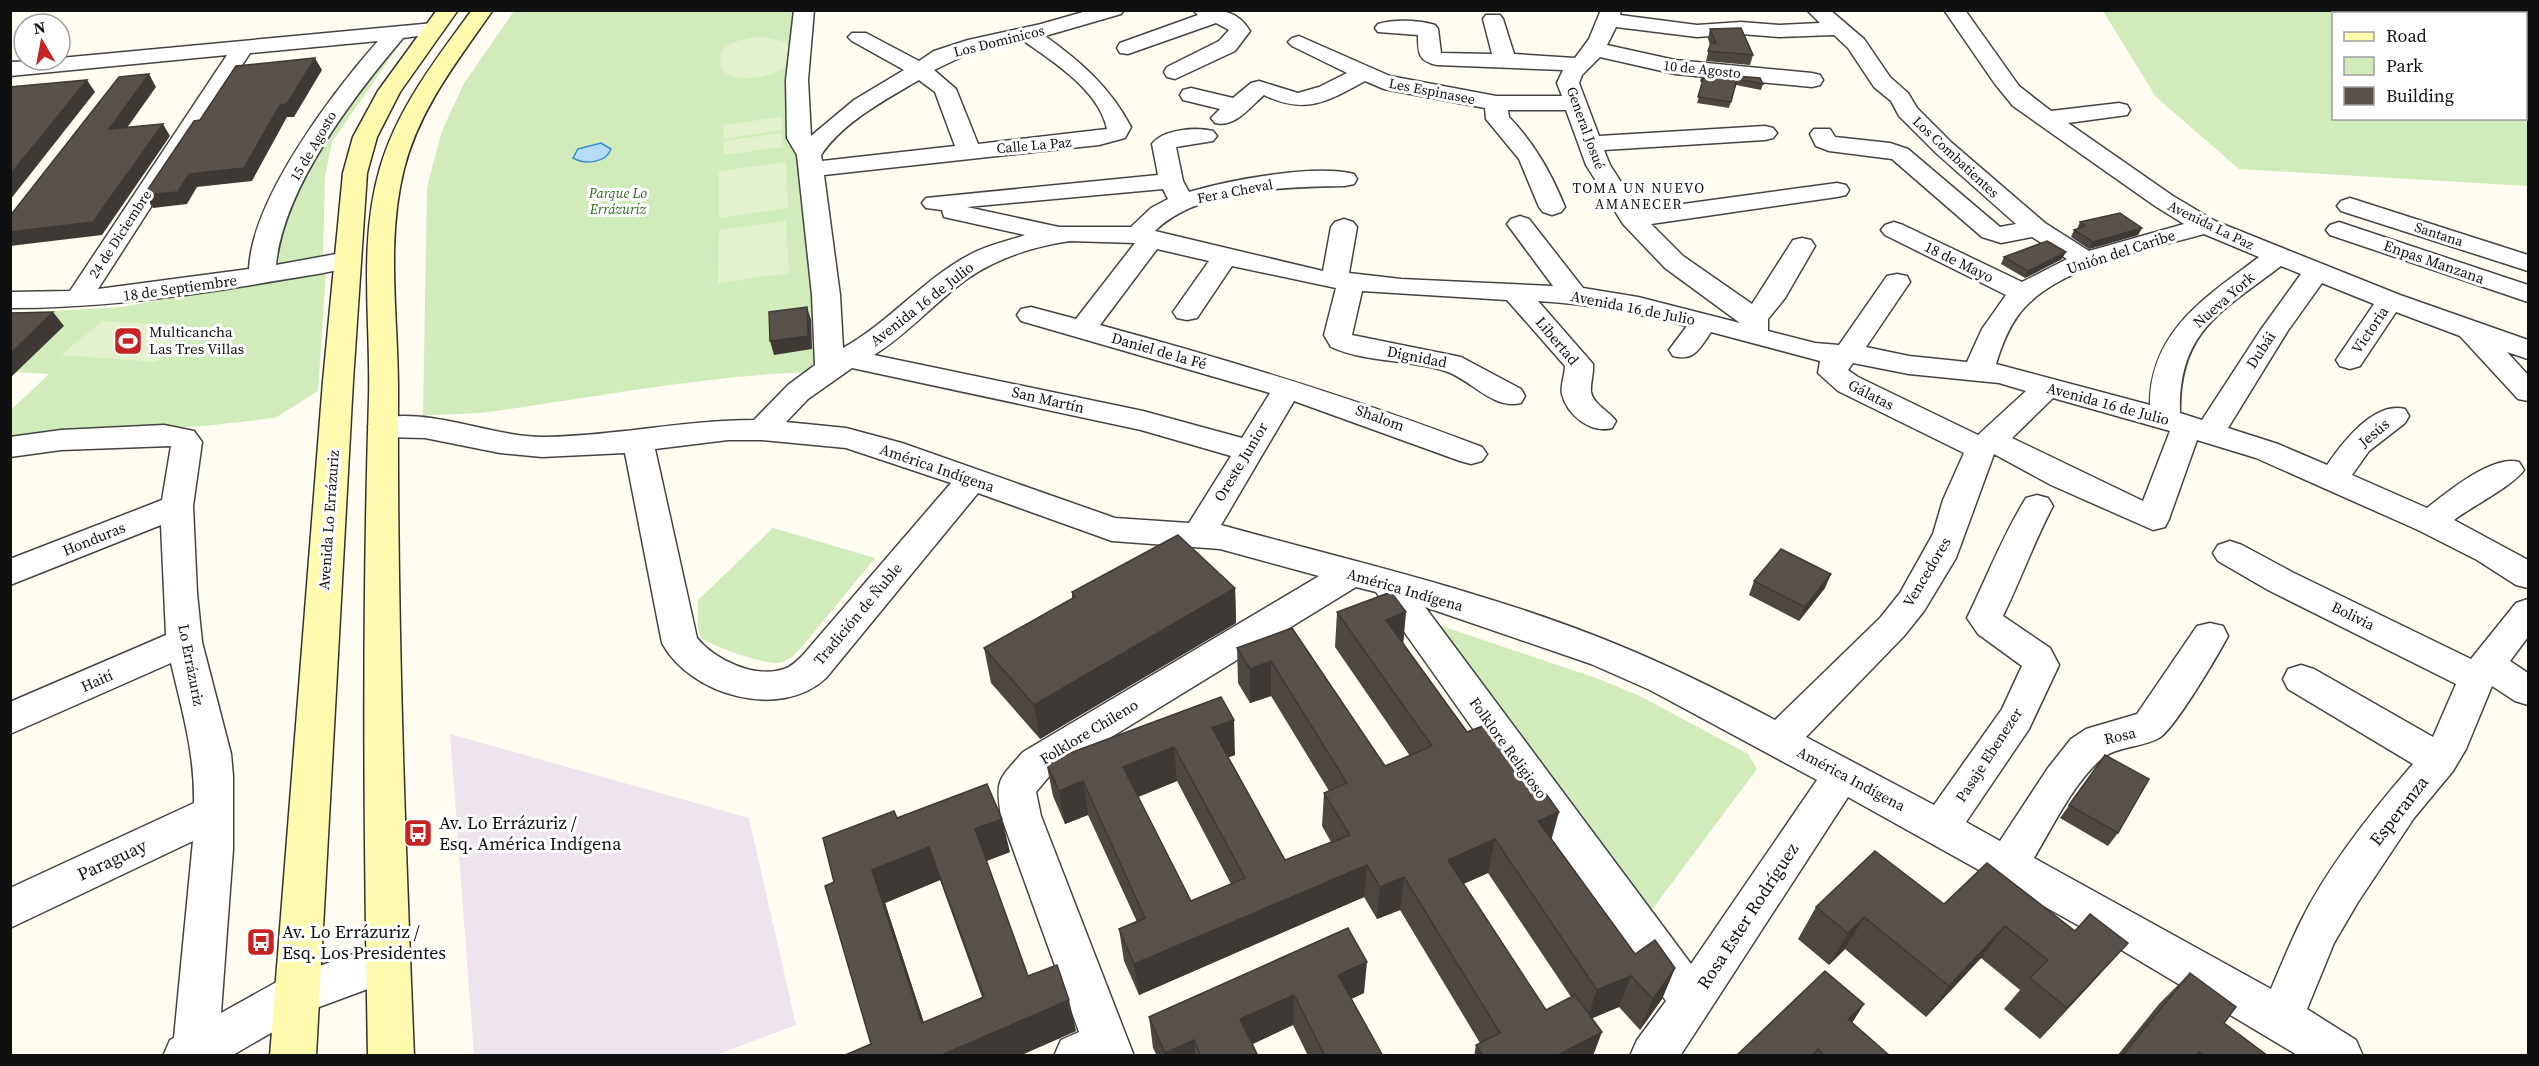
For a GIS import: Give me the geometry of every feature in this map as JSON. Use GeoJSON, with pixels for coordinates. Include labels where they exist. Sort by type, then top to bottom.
{"type":"FeatureCollection","features":[{"type":"Feature","properties":{"kind":"main road"},"geometry":{"type":"LineString","coordinates":[[391,1056],[379,516],[383,427],[379,304],[380,255],[392,168],[403,135],[422,96],[483,10]]}},
{"type":"Feature","properties":{"kind":"main road","name":"Avenida Lo Errázuriz"},"geometry":{"type":"LineString","coordinates":[[293,1056],[347,260],[356,173],[365,137],[398,75],[441,20]]}},
{"type":"Feature","properties":{"kind":"street"},"geometry":{"type":"LineString","coordinates":[[804,10],[797,80],[799,138],[811,162],[826,295],[838,363]]}},
{"type":"Feature","properties":{"kind":"street","name":"Los Dominicos"},"geometry":{"type":"LineString","coordinates":[[811,162],[818,142],[843,120],[918,69],[942,56],[968,46],[1028,34],[1114,10]]}},
{"type":"Feature","properties":{"kind":"street","name":"Los Combatientes"},"geometry":{"type":"LineString","coordinates":[[1817,10],[1836,29],[1856,44],[1882,82],[1900,98],[1907,111],[1929,134],[2036,228],[2087,261]]}},
{"type":"Feature","properties":{"kind":"street","name":"Avenida La Paz"},"geometry":{"type":"LineString","coordinates":[[1954,10],[1972,31],[2003,83],[2044,119],[2164,201],[2206,226],[2390,301],[2529,350]]}},
{"type":"Feature","properties":{"kind":"street"},"geometry":{"type":"LineString","coordinates":[[1128,48],[1210,13],[1234,23],[1240,31],[1227,46],[1175,72]]}},
{"type":"Feature","properties":{"kind":"street"},"geometry":{"type":"LineString","coordinates":[[1610,15],[1697,31],[1741,28],[1779,31],[1836,29]]}},
{"type":"Feature","properties":{"kind":"street","name":"General Josué"},"geometry":{"type":"LineString","coordinates":[[1610,15],[1568,83],[1584,123],[1589,144],[1612,191],[1632,219],[1674,262],[1754,326]]}},
{"type":"Feature","properties":{"kind":"street"},"geometry":{"type":"LineString","coordinates":[[1493,19],[1505,60]]}},
{"type":"Feature","properties":{"kind":"street"},"geometry":{"type":"LineString","coordinates":[[72,63],[396,33],[441,20]]}},
{"type":"Feature","properties":{"kind":"street","name":"10 de Agosto"},"geometry":{"type":"LineString","coordinates":[[1385,28],[1428,29],[1429,53],[1432,58],[1505,60],[1586,57],[1675,67],[1789,67],[1812,80]]}},
{"type":"Feature","properties":{"kind":"street","name":"15 de Agosto"},"geometry":{"type":"LineString","coordinates":[[262,275],[267,240],[306,153],[341,100],[396,33]]}},
{"type":"Feature","properties":{"kind":"street","name":"Calle La Paz"},"geometry":{"type":"LineString","coordinates":[[811,162],[969,151],[1099,138],[1117,133],[1119,127],[1112,110],[1096,90],[1062,56],[1028,34]]}},
{"type":"Feature","properties":{"kind":"street"},"geometry":{"type":"LineString","coordinates":[[859,37],[918,69],[948,94],[969,151]]}},
{"type":"Feature","properties":{"kind":"street","name":"Les Espinasee"},"geometry":{"type":"LineString","coordinates":[[1299,42],[1362,74],[1384,82],[1496,103],[1575,103]]}},
{"type":"Feature","properties":{"kind":"street","name":"24 de Diciembre"},"geometry":{"type":"LineString","coordinates":[[77,300],[243,47]]}},
{"type":"Feature","properties":{"kind":"street"},"geometry":{"type":"LineString","coordinates":[[121,78],[137,57]]}},
{"type":"Feature","properties":{"kind":"street"},"geometry":{"type":"LineString","coordinates":[[10,86],[17,72]]}},
{"type":"Feature","properties":{"kind":"street"},"geometry":{"type":"LineString","coordinates":[[1191,95],[1231,112],[1258,88],[1268,88],[1288,98],[1299,100],[1327,92],[1362,74]]}},
{"type":"Feature","properties":{"kind":"street"},"geometry":{"type":"LineString","coordinates":[[1496,103],[1498,119],[1515,135],[1533,159],[1552,207]]}},
{"type":"Feature","properties":{"kind":"street"},"geometry":{"type":"LineString","coordinates":[[2044,119],[2119,110]]}},
{"type":"Feature","properties":{"kind":"street"},"geometry":{"type":"LineString","coordinates":[[1589,144],[1721,134],[1765,134]]}},
{"type":"Feature","properties":{"kind":"street"},"geometry":{"type":"LineString","coordinates":[[1822,134],[1824,141],[1829,144],[1890,150],[1900,154],[1997,234],[2036,228]]}},
{"type":"Feature","properties":{"kind":"street"},"geometry":{"type":"LineString","coordinates":[[1058,235],[1040,229],[945,211],[936,207],[935,202],[1176,192],[1164,144],[1174,139],[1205,136]]}},
{"type":"Feature","properties":{"kind":"street","name":"Fer a Cheval"},"geometry":{"type":"LineString","coordinates":[[1083,329],[1176,192],[1311,179],[1345,179]]}},
{"type":"Feature","properties":{"kind":"street"},"geometry":{"type":"LineString","coordinates":[[1632,219],[1837,190]]}},
{"type":"Feature","properties":{"kind":"street","name":"Santana"},"geometry":{"type":"LineString","coordinates":[[2350,206],[2529,263]]}},
{"type":"Feature","properties":{"kind":"street"},"geometry":{"type":"LineString","coordinates":[[1520,224],[1574,295]]}},
{"type":"Feature","properties":{"kind":"street","name":"Unión del Caribe"},"geometry":{"type":"LineString","coordinates":[[1979,371],[1993,333],[2024,293],[2052,276],[2087,261],[2206,226]]}},
{"type":"Feature","properties":{"kind":"street"},"geometry":{"type":"LineString","coordinates":[[1343,281],[1344,227]]}},
{"type":"Feature","properties":{"kind":"street","name":"18 de Mayo"},"geometry":{"type":"LineString","coordinates":[[1894,230],[2024,293]]}},
{"type":"Feature","properties":{"kind":"street","name":"Enpas Manzana"},"geometry":{"type":"LineString","coordinates":[[2339,230],[2529,294]]}},
{"type":"Feature","properties":{"kind":"street","name":"Avenida 16 de Julio"},"geometry":{"type":"LineString","coordinates":[[762,430],[798,392],[838,363],[892,330],[969,266],[1011,246],[1058,235],[1091,232],[1145,236],[1297,274],[1343,281],[1516,294],[1574,295],[1638,305],[1705,322],[1754,326],[1814,352],[1847,354],[1936,369],[1979,371],[2188,425],[2267,451],[2430,522],[2489,552],[2529,576]]}},
{"type":"Feature","properties":{"kind":"street"},"geometry":{"type":"LineString","coordinates":[[1754,326],[1802,246]]}},
{"type":"Feature","properties":{"kind":"street"},"geometry":{"type":"LineString","coordinates":[[1187,312],[1225,256]]}},
{"type":"Feature","properties":{"kind":"street","name":"Nueva York"},"geometry":{"type":"LineString","coordinates":[[2188,425],[2166,377],[2173,355],[2184,336],[2220,302],[2277,256]]}},
{"type":"Feature","properties":{"kind":"street","name":"18 de Septiembre"},"geometry":{"type":"LineString","coordinates":[[10,300],[77,300],[176,290],[347,260]]}},
{"type":"Feature","properties":{"kind":"street","name":"Dubái"},"geometry":{"type":"LineString","coordinates":[[2188,425],[2274,331],[2316,272]]}},
{"type":"Feature","properties":{"kind":"street","name":"Dignidad"},"geometry":{"type":"LineString","coordinates":[[1343,281],[1338,335],[1341,341],[1350,345],[1451,363],[1466,369],[1510,396]]}},
{"type":"Feature","properties":{"kind":"street","name":"Gálatas"},"geometry":{"type":"LineString","coordinates":[[1897,282],[1847,354],[1833,364],[1833,373],[1839,378],[1987,445]]}},
{"type":"Feature","properties":{"kind":"street","name":"Libertad"},"geometry":{"type":"LineString","coordinates":[[1516,294],[1579,363],[1580,376],[1576,392],[1582,405],[1601,421]]}},
{"type":"Feature","properties":{"kind":"street","name":"Victoria"},"geometry":{"type":"LineString","coordinates":[[2350,360],[2390,301]]}},
{"type":"Feature","properties":{"kind":"street","name":"Daniel de la Fé"},"geometry":{"type":"LineString","coordinates":[[1031,315],[1286,390]]}},
{"type":"Feature","properties":{"kind":"street"},"geometry":{"type":"LineString","coordinates":[[1683,350],[1705,322]]}},
{"type":"Feature","properties":{"kind":"street"},"geometry":{"type":"LineString","coordinates":[[2471,331],[2529,393]]}},
{"type":"Feature","properties":{"kind":"street","name":"San Martín"},"geometry":{"type":"LineString","coordinates":[[838,363],[1143,421],[1247,450]]}},
{"type":"Feature","properties":{"kind":"street","name":"Vencedores"},"geometry":{"type":"LineString","coordinates":[[1779,740],[1892,627],[1912,602],[1946,542],[1959,500],[1987,445],[2045,388]]}},
{"type":"Feature","properties":{"kind":"street","name":"Oreste Junior"},"geometry":{"type":"LineString","coordinates":[[1198,536],[1247,450],[1286,390]]}},
{"type":"Feature","properties":{"kind":"street","name":"Shalom"},"geometry":{"type":"LineString","coordinates":[[1286,390],[1320,398],[1388,420],[1471,454]]}},
{"type":"Feature","properties":{"kind":"street","name":"Jesús"},"geometry":{"type":"LineString","coordinates":[[2333,479],[2358,444],[2394,416]]}},
{"type":"Feature","properties":{"kind":"street"},"geometry":{"type":"LineString","coordinates":[[1987,445],[2153,519],[2188,425]]}},
{"type":"Feature","properties":{"kind":"street","name":"América Indígena"},"geometry":{"type":"LineString","coordinates":[[383,427],[425,428],[520,446],[571,446],[638,441],[729,430],[762,430],[857,441],[891,450],[1112,529],[1220,537],[1370,578],[1604,654],[1664,680],[2008,864],[2281,1018],[2340,1056]]}},
{"type":"Feature","properties":{"kind":"street","name":"Lo Errázuriz"},"geometry":{"type":"LineString","coordinates":[[18,446],[164,435],[183,438],[187,442],[179,480],[177,506],[184,642],[212,754],[214,812],[190,1053]]}},
{"type":"Feature","properties":{"kind":"street","name":"Tradición de Ñuble"},"geometry":{"type":"LineString","coordinates":[[638,441],[680,643],[697,663],[759,685],[789,683],[810,670],[971,480]]}},
{"type":"Feature","properties":{"kind":"street"},"geometry":{"type":"LineString","coordinates":[[2430,522],[2464,496],[2508,470]]}},
{"type":"Feature","properties":{"kind":"street","name":"Honduras"},"geometry":{"type":"LineString","coordinates":[[10,573],[177,506]]}},
{"type":"Feature","properties":{"kind":"street","name":"Pasaje Ebenezer"},"geometry":{"type":"LineString","coordinates":[[1941,827],[2016,718],[2041,665],[2037,658],[1985,618],[2011,564],[2012,553],[2037,506]]}},
{"type":"Feature","properties":{"kind":"street","name":"Bolivia"},"geometry":{"type":"LineString","coordinates":[[2230,553],[2280,581],[2529,691]]}},
{"type":"Feature","properties":{"kind":"street","name":"Folklore Religioso"},"geometry":{"type":"LineString","coordinates":[[1370,578],[1692,1001]]}},
{"type":"Feature","properties":{"kind":"street","name":"Folklore Chileno"},"geometry":{"type":"LineString","coordinates":[[1098,1051],[1021,816],[1016,788],[1037,763],[1370,578]]}},
{"type":"Feature","properties":{"kind":"street","name":"Esperanza"},"geometry":{"type":"LineString","coordinates":[[2281,1018],[2317,933],[2354,871],[2400,806],[2439,760],[2453,738],[2482,671],[2529,612]]}},
{"type":"Feature","properties":{"kind":"street","name":"Rosa"},"geometry":{"type":"LineString","coordinates":[[2008,864],[2072,765],[2086,748],[2104,738],[2142,730],[2150,725],[2195,662],[2210,636]]}},
{"type":"Feature","properties":{"kind":"street","name":"Haití"},"geometry":{"type":"LineString","coordinates":[[10,719],[184,642]]}},
{"type":"Feature","properties":{"kind":"street"},"geometry":{"type":"LineString","coordinates":[[2301,679],[2439,760]]}},
{"type":"Feature","properties":{"kind":"street","name":"Rosa Ester Rodríguez"},"geometry":{"type":"LineString","coordinates":[[1653,1056],[1842,774]]}},
{"type":"Feature","properties":{"kind":"street","name":"Paraguay"},"geometry":{"type":"LineString","coordinates":[[10,909],[214,812]]}},
{"type":"Feature","properties":{"kind":"street"},"geometry":{"type":"LineString","coordinates":[[190,1053],[298,994],[388,962]]}},
{"type":"Feature","properties":{"kind":"shaded area"},"geometry":{"type":"Polygon","coordinates":[[[450,734],[749,818],[796,1025],[716,1055],[474,1055],[450,734]]]}},
{"type":"Feature","properties":{"kind":"green space","name":"Parque Lo Errázuriz"},"geometry":{"type":"Polygon","coordinates":[[[514,11],[801,11],[797,21],[815,372],[735,377],[487,412],[423,416],[427,187],[442,131],[463,85],[514,11]]]}},
{"type":"Feature","properties":{"kind":"green space"},"geometry":{"type":"Polygon","coordinates":[[[2103,11],[2528,11],[2528,186],[2239,169],[2156,97],[2103,11]]]}},
{"type":"Feature","properties":{"kind":"green space"},"geometry":{"type":"Polygon","coordinates":[[[762,37],[787,42],[790,62],[784,68],[756,78],[737,77],[721,69],[723,49],[739,41],[762,37]]]}},
{"type":"Feature","properties":{"kind":"green space"},"geometry":{"type":"Polygon","coordinates":[[[394,41],[402,41],[332,142],[325,177],[323,257],[274,267],[277,242],[310,155],[394,41]]]}},
{"type":"Feature","properties":{"kind":"green space"},"geometry":{"type":"Polygon","coordinates":[[[781,117],[782,130],[724,139],[723,125],[781,117]]]}},
{"type":"Feature","properties":{"kind":"green space"},"geometry":{"type":"Polygon","coordinates":[[[781,133],[783,147],[724,155],[723,141],[781,133]]]}},
{"type":"Feature","properties":{"kind":"green space"},"geometry":{"type":"Polygon","coordinates":[[[786,162],[788,208],[719,218],[719,171],[786,162]]]}},
{"type":"Feature","properties":{"kind":"green space"},"geometry":{"type":"Polygon","coordinates":[[[786,221],[789,273],[718,283],[719,230],[786,221]]]}},
{"type":"Feature","properties":{"kind":"green space"},"geometry":{"type":"Polygon","coordinates":[[[326,272],[318,391],[275,418],[204,426],[27,435],[11,441],[11,410],[49,374],[11,372],[18,313],[121,307],[326,272]]]}},
{"type":"Feature","properties":{"kind":"green space","name":"Multicancha Las Tres Villas"},"geometry":{"type":"Polygon","coordinates":[[[102,321],[195,327],[156,362],[61,355],[102,321]]]}},
{"type":"Feature","properties":{"kind":"green space"},"geometry":{"type":"Polygon","coordinates":[[[773,528],[875,558],[800,649],[787,660],[776,663],[716,646],[701,638],[698,627],[698,600],[773,528]]]}},
{"type":"Feature","properties":{"kind":"green space"},"geometry":{"type":"Polygon","coordinates":[[[1418,618],[1596,678],[1640,696],[1748,754],[1757,769],[1642,923],[1418,618]]]}},
{"type":"Feature","properties":{"kind":"water"},"geometry":{"type":"Polygon","coordinates":[[[601,143],[611,149],[600,160],[583,162],[573,158],[578,149],[601,143]]]}},
{"type":"Feature","properties":{"kind":"building"},"geometry":{"type":"Polygon","coordinates":[[[1741,28],[1753,55],[1708,51],[1711,43],[1716,43],[1710,29],[1741,28]]]}},
{"type":"Feature","properties":{"kind":"building"},"geometry":{"type":"Polygon","coordinates":[[[315,58],[287,104],[280,105],[244,168],[189,174],[178,192],[144,195],[194,121],[200,120],[236,66],[315,58]]]}},
{"type":"Feature","properties":{"kind":"building"},"geometry":{"type":"Polygon","coordinates":[[[1702,73],[1760,78],[1763,84],[1737,79],[1731,102],[1698,97],[1704,76],[1701,76],[1702,73]]]}},
{"type":"Feature","properties":{"kind":"building"},"geometry":{"type":"Polygon","coordinates":[[[149,74],[109,129],[163,124],[93,222],[10,232],[10,216],[119,77],[149,74]]]}},
{"type":"Feature","properties":{"kind":"building"},"geometry":{"type":"Polygon","coordinates":[[[87,80],[10,175],[10,87],[87,80]]]}},
{"type":"Feature","properties":{"kind":"building"},"geometry":{"type":"Polygon","coordinates":[[[2120,213],[2142,228],[2093,242],[2074,230],[2085,226],[2080,222],[2120,213]]]}},
{"type":"Feature","properties":{"kind":"building"},"geometry":{"type":"Polygon","coordinates":[[[2047,241],[2066,252],[2028,271],[2004,257],[2047,241]]]}},
{"type":"Feature","properties":{"kind":"building"},"geometry":{"type":"Polygon","coordinates":[[[807,307],[808,336],[770,341],[769,312],[807,307]]]}},
{"type":"Feature","properties":{"kind":"building"},"geometry":{"type":"Polygon","coordinates":[[[53,312],[10,354],[10,313],[53,312]]]}},
{"type":"Feature","properties":{"kind":"building"},"geometry":{"type":"Polygon","coordinates":[[[1178,535],[1235,588],[1034,705],[984,648],[1075,597],[1072,592],[1178,535]]]}},
{"type":"Feature","properties":{"kind":"building"},"geometry":{"type":"Polygon","coordinates":[[[1781,549],[1831,574],[1805,607],[1754,581],[1781,549]]]}},
{"type":"Feature","properties":{"kind":"building"},"geometry":{"type":"Polygon","coordinates":[[[1391,592],[1406,612],[1386,620],[1467,732],[1488,724],[1533,787],[1539,784],[1559,812],[1538,821],[1635,954],[1655,940],[1675,968],[1653,999],[1631,976],[1597,990],[1495,839],[1448,860],[1546,1010],[1575,995],[1602,1032],[1556,1056],[1483,1056],[1476,1045],[1500,1033],[1404,877],[1380,887],[1367,865],[1134,964],[1119,929],[1145,918],[1083,781],[1059,791],[1046,762],[1221,697],[1234,720],[1212,728],[1285,860],[1350,835],[1324,793],[1347,783],[1271,661],[1250,669],[1237,648],[1292,628],[1385,766],[1432,746],[1337,612],[1391,592]],[[1174,747],[1123,767],[1191,901],[1245,878],[1174,747]]]}},
{"type":"Feature","properties":{"kind":"building"},"geometry":{"type":"Polygon","coordinates":[[[2105,755],[2149,779],[2118,833],[2069,805],[2105,755]]]}},
{"type":"Feature","properties":{"kind":"building"},"geometry":{"type":"Polygon","coordinates":[[[987,784],[1002,819],[975,829],[1028,976],[1057,965],[1069,1000],[939,1056],[843,1056],[871,1044],[825,886],[834,882],[823,838],[894,811],[897,818],[987,784]],[[929,847],[872,870],[922,1023],[984,997],[929,847]]]}},
{"type":"Feature","properties":{"kind":"building"},"geometry":{"type":"Polygon","coordinates":[[[1875,851],[1944,904],[1987,863],[2075,931],[2090,914],[2128,943],[2067,1008],[2030,978],[2048,960],[2005,926],[1949,986],[1864,917],[1848,933],[1816,907],[1875,851]]]}},
{"type":"Feature","properties":{"kind":"building"},"geometry":{"type":"Polygon","coordinates":[[[1348,928],[1367,962],[1338,975],[1383,1056],[1325,1056],[1294,995],[1240,1019],[1258,1056],[1201,1056],[1194,1040],[1165,1053],[1149,1017],[1348,928]]]}},
{"type":"Feature","properties":{"kind":"building"},"geometry":{"type":"Polygon","coordinates":[[[1825,971],[1864,1004],[1848,1019],[1890,1056],[1825,1056],[1818,1049],[1812,1056],[1736,1056],[1825,971]]]}},
{"type":"Feature","properties":{"kind":"building"},"geometry":{"type":"Polygon","coordinates":[[[2190,973],[2236,1007],[2224,1023],[2268,1056],[2204,1056],[2199,1052],[2197,1056],[2122,1056],[2190,973]]]}},
{"type":"Feature","properties":{"kind":"place","name":"Multicancha Las Tres Villas"},"geometry":{"type":"Point","coordinates":[128,341]}},
{"type":"Feature","properties":{"kind":"place","name":"Av. Lo Errázuriz / Esq. América Indígena"},"geometry":{"type":"Point","coordinates":[418,833]}},
{"type":"Feature","properties":{"kind":"place","name":"Av. Lo Errázuriz / Esq. Los Presidentes"},"geometry":{"type":"Point","coordinates":[261,942]}},
{"type":"Feature","properties":{"kind":"district","name":"TOMA UN NUEVO AMANECER"},"geometry":{"type":"Point","coordinates":[1639,196]}}]}
